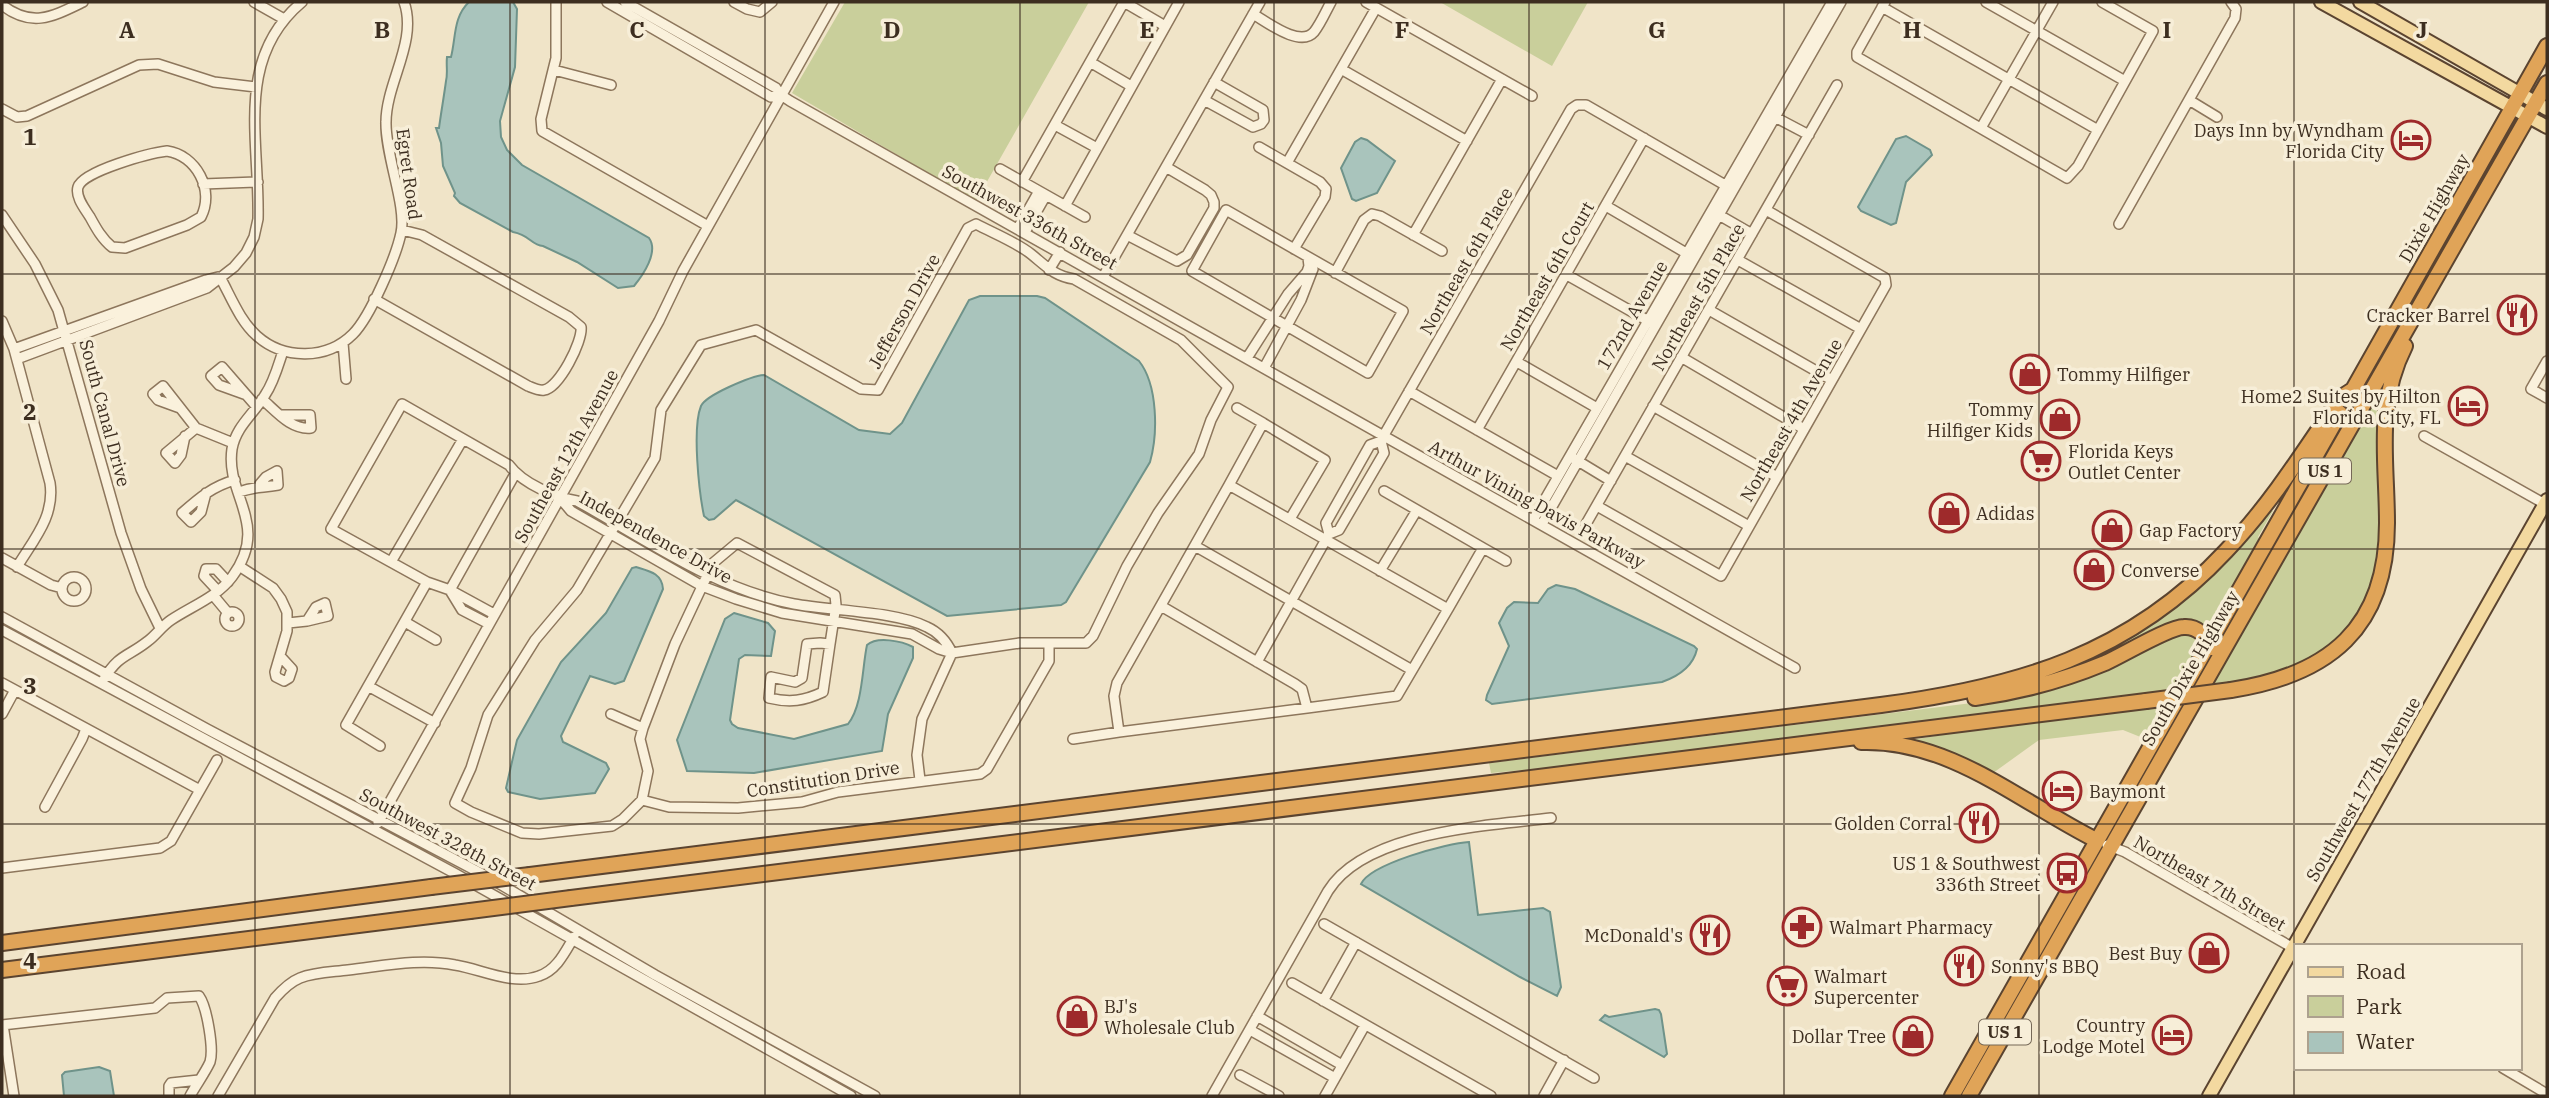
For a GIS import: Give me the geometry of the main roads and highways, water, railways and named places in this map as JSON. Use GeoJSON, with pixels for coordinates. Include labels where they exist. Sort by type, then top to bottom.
{"type":"FeatureCollection","features":[{"type":"Feature","properties":{"kind":"highway","name":"Dixie Highway"},"geometry":{"type":"LineString","coordinates":[[2354,389],[2547,46]]}},
{"type":"Feature","properties":{"kind":"highway","name":"Dixie Highway"},"geometry":{"type":"LineString","coordinates":[[2445,259],[2529,116],[2542,106],[2547,83]]}},
{"type":"Feature","properties":{"kind":"highway","name":"South Dixie Highway"},"geometry":{"type":"LineString","coordinates":[[1952,1096],[2084,862],[2103,844],[2204,682],[2445,259]]}},
{"type":"Feature","properties":{"kind":"highway"},"geometry":{"type":"LineString","coordinates":[[2,970],[2146,701],[2231,690],[2278,680],[2316,664],[2331,654],[2350,635],[2371,603],[2381,578],[2386,548],[2384,433],[2389,389],[2400,356],[2441,279],[2445,259]]}},
{"type":"Feature","properties":{"kind":"highway","name":"South Dixie Highway"},"geometry":{"type":"LineString","coordinates":[[1969,1096],[2209,643],[2354,389]]}},
{"type":"Feature","properties":{"kind":"highway"},"geometry":{"type":"LineString","coordinates":[[2,943],[1970,691],[2033,675],[2104,645],[2159,611],[2199,579],[2235,542],[2275,492],[2340,398],[2354,389]]}},
{"type":"Feature","properties":{"kind":"highway"},"geometry":{"type":"LineString","coordinates":[[1908,701],[1930,704],[2029,688],[2094,667],[2178,627],[2196,629],[2209,643],[2211,659],[2204,682]]}},
{"type":"Feature","properties":{"kind":"highway"},"geometry":{"type":"LineString","coordinates":[[1835,738],[1896,744],[1944,757],[1970,768],[2103,844]]}},
{"type":"Feature","properties":{"kind":"highway"},"geometry":{"type":"LineString","coordinates":[[2063,822],[2080,841],[2084,862]]}},
{"type":"Feature","properties":{"kind":"main road"},"geometry":{"type":"LineString","coordinates":[[2320,2],[2547,127]]}},
{"type":"Feature","properties":{"kind":"main road"},"geometry":{"type":"LineString","coordinates":[[2360,2],[2542,106]]}},
{"type":"Feature","properties":{"kind":"main road","name":"Southwest 177th Avenue"},"geometry":{"type":"LineString","coordinates":[[2297,944],[2546,502]]}},
{"type":"Feature","properties":{"kind":"main road","name":"Southwest 177th Avenue"},"geometry":{"type":"LineString","coordinates":[[2209,1096],[2294,949]]}},
{"type":"Feature","properties":{"kind":"water"},"geometry":{"type":"Polygon","coordinates":[[[469,2],[513,2],[517,9],[515,67],[500,121],[501,137],[507,150],[522,165],[649,238],[652,244],[651,256],[634,286],[618,288],[577,262],[536,244],[460,203],[454,196],[443,166],[441,143],[436,128],[439,128],[447,78],[447,57],[451,57],[460,14],[469,2]]]}},
{"type":"Feature","properties":{"kind":"water"},"geometry":{"type":"Polygon","coordinates":[[[1906,136],[1930,150],[1932,155],[1906,182],[1896,223],[1891,225],[1858,207],[1896,139],[1906,136]]]}},
{"type":"Feature","properties":{"kind":"water"},"geometry":{"type":"Polygon","coordinates":[[[1361,138],[1395,161],[1377,193],[1356,201],[1352,199],[1341,168],[1355,142],[1361,138]]]}},
{"type":"Feature","properties":{"kind":"water"},"geometry":{"type":"Polygon","coordinates":[[[980,296],[1045,298],[1139,361],[1150,383],[1155,410],[1150,462],[1066,602],[1061,605],[947,616],[736,500],[714,519],[709,520],[704,516],[698,476],[697,429],[701,406],[711,397],[740,382],[764,375],[859,430],[890,434],[902,423],[969,300],[980,296]]]}},
{"type":"Feature","properties":{"kind":"water"},"geometry":{"type":"Polygon","coordinates":[[[636,567],[657,576],[663,589],[624,681],[615,684],[590,676],[561,736],[563,742],[606,763],[609,769],[595,793],[540,799],[508,792],[506,788],[517,740],[561,662],[606,613],[632,568],[636,567]]]}},
{"type":"Feature","properties":{"kind":"water"},"geometry":{"type":"Polygon","coordinates":[[[1556,585],[1575,589],[1694,646],[1697,649],[1692,661],[1679,674],[1662,682],[1492,704],[1486,700],[1487,695],[1509,646],[1499,623],[1507,608],[1514,602],[1538,603],[1548,589],[1556,585]]]}},
{"type":"Feature","properties":{"kind":"water"},"geometry":{"type":"Polygon","coordinates":[[[734,613],[768,623],[775,631],[771,656],[745,655],[739,659],[730,720],[738,728],[794,739],[848,724],[857,707],[867,645],[890,640],[913,647],[913,658],[888,714],[882,751],[754,773],[687,771],[677,740],[725,619],[734,613]]]}},
{"type":"Feature","properties":{"kind":"water"},"geometry":{"type":"Polygon","coordinates":[[[1469,842],[1478,915],[1543,908],[1550,912],[1561,987],[1557,996],[1361,884],[1367,876],[1393,862],[1428,850],[1469,842]]]}},
{"type":"Feature","properties":{"kind":"water"},"geometry":{"type":"Polygon","coordinates":[[[1655,1009],[1661,1014],[1667,1054],[1664,1057],[1600,1020],[1605,1015],[1609,1017],[1655,1009]]]}},
{"type":"Feature","properties":{"kind":"water"},"geometry":{"type":"Polygon","coordinates":[[[99,1067],[110,1071],[114,1096],[64,1096],[62,1075],[65,1072],[99,1067]]]}},
{"type":"Feature","properties":{"kind":"place","name":"Days Inn by Wyndham Florida City"},"geometry":{"type":"Point","coordinates":[2411,140]}},
{"type":"Feature","properties":{"kind":"place","name":"Cracker Barrel"},"geometry":{"type":"Point","coordinates":[2517,315]}},
{"type":"Feature","properties":{"kind":"place","name":"Tommy Hilfiger"},"geometry":{"type":"Point","coordinates":[2030,374]}},
{"type":"Feature","properties":{"kind":"place","name":"Home2 Suites by Hilton Florida City, FL"},"geometry":{"type":"Point","coordinates":[2468,406]}},
{"type":"Feature","properties":{"kind":"place","name":"Tommy Hilfiger Kids"},"geometry":{"type":"Point","coordinates":[2060,419]}},
{"type":"Feature","properties":{"kind":"place","name":"Florida Keys Outlet Center"},"geometry":{"type":"Point","coordinates":[2041,461]}},
{"type":"Feature","properties":{"kind":"place","name":"Adidas"},"geometry":{"type":"Point","coordinates":[1949,513]}},
{"type":"Feature","properties":{"kind":"place","name":"Gap Factory"},"geometry":{"type":"Point","coordinates":[2112,530]}},
{"type":"Feature","properties":{"kind":"place","name":"Converse"},"geometry":{"type":"Point","coordinates":[2094,570]}},
{"type":"Feature","properties":{"kind":"place","name":"Baymont"},"geometry":{"type":"Point","coordinates":[2062,791]}},
{"type":"Feature","properties":{"kind":"place","name":"Golden Corral"},"geometry":{"type":"Point","coordinates":[1979,823]}},
{"type":"Feature","properties":{"kind":"place","name":"US 1 & Southwest 336th Street"},"geometry":{"type":"Point","coordinates":[2067,873]}},
{"type":"Feature","properties":{"kind":"place","name":"Walmart Pharmacy"},"geometry":{"type":"Point","coordinates":[1802,927]}},
{"type":"Feature","properties":{"kind":"place","name":"McDonald's"},"geometry":{"type":"Point","coordinates":[1710,935]}},
{"type":"Feature","properties":{"kind":"place","name":"Best Buy"},"geometry":{"type":"Point","coordinates":[2209,953]}},
{"type":"Feature","properties":{"kind":"place","name":"Sonny's BBQ"},"geometry":{"type":"Point","coordinates":[1964,966]}},
{"type":"Feature","properties":{"kind":"place","name":"Walmart Supercenter"},"geometry":{"type":"Point","coordinates":[1787,986]}},
{"type":"Feature","properties":{"kind":"place","name":"BJ's Wholesale Club"},"geometry":{"type":"Point","coordinates":[1077,1016]}},
{"type":"Feature","properties":{"kind":"place","name":"Country Lodge Motel"},"geometry":{"type":"Point","coordinates":[2172,1035]}},
{"type":"Feature","properties":{"kind":"place","name":"Dollar Tree"},"geometry":{"type":"Point","coordinates":[1913,1036]}}]}
